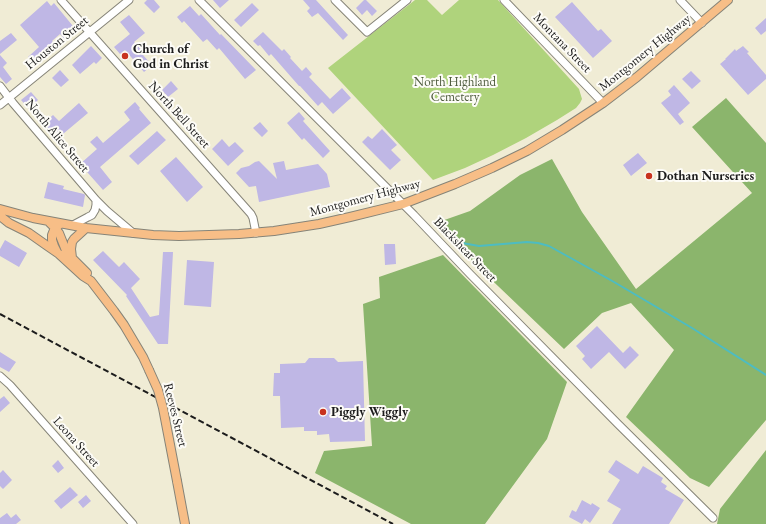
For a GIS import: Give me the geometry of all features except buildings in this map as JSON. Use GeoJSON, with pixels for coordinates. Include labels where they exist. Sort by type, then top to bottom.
{"type":"FeatureCollection","features":[{"type":"Feature","properties":{"kind":"main road","name":"Montgomery Highway"},"geometry":{"type":"LineString","coordinates":[[0,209],[86,228],[179,236],[256,233],[319,224],[402,204],[455,184],[543,142],[603,103],[652,65],[728,0]]}},
{"type":"Feature","properties":{"kind":"main road","name":"Reeves Street"},"geometry":{"type":"LineString","coordinates":[[0,216],[59,254],[83,276],[91,281]]}},
{"type":"Feature","properties":{"kind":"main road","name":"Reeves Street"},"geometry":{"type":"LineString","coordinates":[[46,220],[59,233],[67,253],[87,272],[91,281],[124,325],[149,370],[158,390],[163,408],[185,524]]}},
{"type":"Feature","properties":{"kind":"main road"},"geometry":{"type":"LineString","coordinates":[[59,254],[54,246],[52,235],[55,228],[60,224],[63,224]]}},
{"type":"Feature","properties":{"kind":"main road"},"geometry":{"type":"LineString","coordinates":[[73,259],[71,249],[72,242],[86,228]]}},
{"type":"Feature","properties":{"kind":"street","name":"North Bell Street"},"geometry":{"type":"LineString","coordinates":[[61,0],[251,214],[256,233]]}},
{"type":"Feature","properties":{"kind":"street","name":"Houston Street"},"geometry":{"type":"LineString","coordinates":[[0,105],[129,0]]}},
{"type":"Feature","properties":{"kind":"street","name":"Blackshear Street"},"geometry":{"type":"LineString","coordinates":[[199,0],[612,418],[713,518]]}},
{"type":"Feature","properties":{"kind":"street"},"geometry":{"type":"LineString","coordinates":[[335,0],[367,32],[407,0]]}},
{"type":"Feature","properties":{"kind":"street","name":"Montana Street"},"geometry":{"type":"LineString","coordinates":[[504,0],[603,103]]}},
{"type":"Feature","properties":{"kind":"street"},"geometry":{"type":"LineString","coordinates":[[680,0],[702,23]]}},
{"type":"Feature","properties":{"kind":"street","name":"North Alice Street"},"geometry":{"type":"LineString","coordinates":[[0,86],[96,200],[107,212],[133,233]]}},
{"type":"Feature","properties":{"kind":"street"},"geometry":{"type":"LineString","coordinates":[[72,225],[92,215],[95,210],[96,200]]}},
{"type":"Feature","properties":{"kind":"street","name":"Leona Street"},"geometry":{"type":"LineString","coordinates":[[0,376],[10,385],[133,524]]}},
{"type":"Feature","properties":{"kind":"green space","name":"North Highland Cemetery"},"geometry":{"type":"Polygon","coordinates":[[[415,0],[427,0],[442,15],[459,0],[498,0],[579,89],[582,99],[580,103],[576,108],[526,138],[465,168],[433,180],[328,68],[415,0]]]}},
{"type":"Feature","properties":{"kind":"green space"},"geometry":{"type":"Polygon","coordinates":[[[726,98],[766,143],[766,420],[709,487],[690,478],[626,417],[674,350],[631,303],[602,313],[564,349],[433,224],[470,211],[520,175],[552,159],[582,212],[636,289],[752,193],[692,127],[726,98]]]}},
{"type":"Feature","properties":{"kind":"green space"},"geometry":{"type":"Polygon","coordinates":[[[443,255],[567,382],[547,439],[485,524],[411,524],[315,473],[324,451],[372,446],[363,304],[380,298],[379,277],[443,255]]]}},
{"type":"Feature","properties":{"kind":"green space"},"geometry":{"type":"Polygon","coordinates":[[[766,450],[766,524],[717,524],[720,509],[766,450]]]}},
{"type":"Feature","properties":{"kind":"waterway"},"geometry":{"type":"LineString","coordinates":[[437,220],[462,243],[479,246],[527,242],[549,246],[692,328],[766,375]]}},
{"type":"Feature","properties":{"kind":"railway"},"geometry":{"type":"LineString","coordinates":[[0,314],[393,524]]}},
{"type":"Feature","properties":{"kind":"place","name":"Church of God in Christ"},"geometry":{"type":"Point","coordinates":[125,56]}},
{"type":"Feature","properties":{"kind":"place","name":"Dothan Nurseries"},"geometry":{"type":"Point","coordinates":[649,176]}},
{"type":"Feature","properties":{"kind":"place","name":"Piggly Wiggly"},"geometry":{"type":"Point","coordinates":[323,412]}}]}
